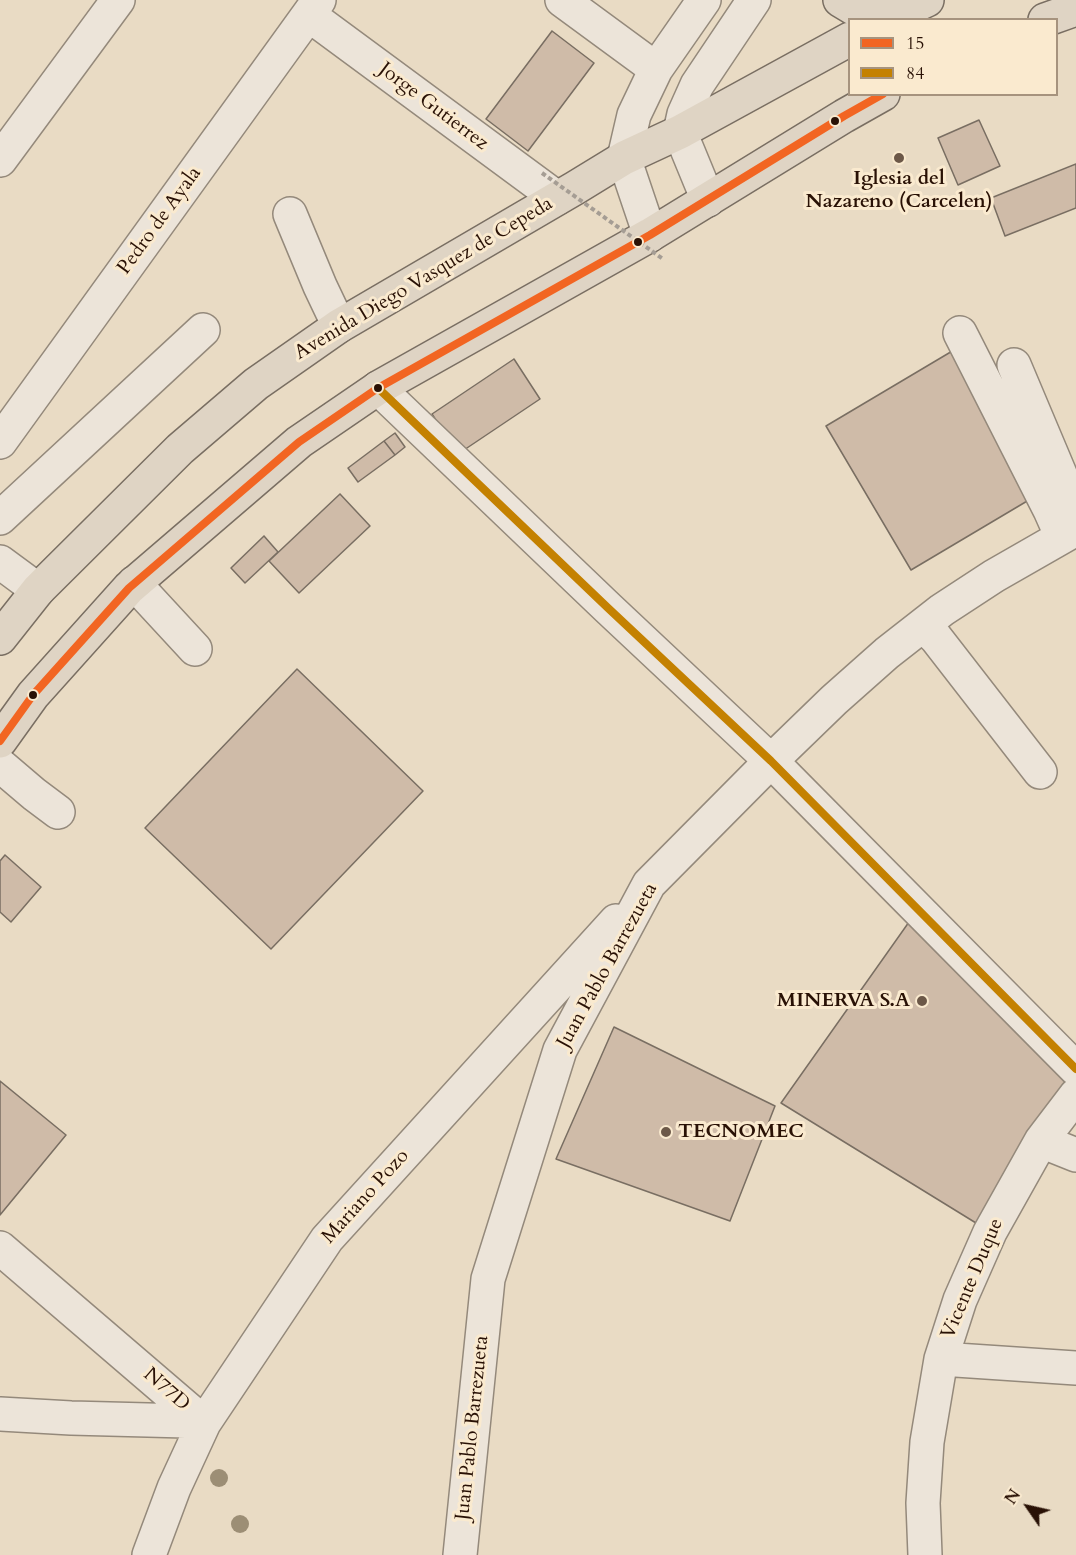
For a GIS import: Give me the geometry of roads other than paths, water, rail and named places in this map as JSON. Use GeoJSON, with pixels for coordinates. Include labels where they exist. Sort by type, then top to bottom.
{"type":"FeatureCollection","features":[{"type":"Feature","properties":{"kind":"main road"},"geometry":{"type":"LineString","coordinates":[[840,0],[855,9],[888,18],[927,0]]}},
{"type":"Feature","properties":{"kind":"main road"},"geometry":{"type":"LineString","coordinates":[[1051,18],[1076,9]]}},
{"type":"Feature","properties":{"kind":"main road","name":"Avenida Diego Vasquez de Cepeda"},"geometry":{"type":"LineString","coordinates":[[0,638],[38,590],[180,449],[256,384],[549,186],[624,158],[680,132],[848,40]]}},
{"type":"Feature","properties":{"kind":"main road"},"geometry":{"type":"LineString","coordinates":[[0,741],[33,694],[134,583],[298,442],[378,388],[656,247],[708,200],[879,96]]}},
{"type":"Feature","properties":{"kind":"street"},"geometry":{"type":"LineString","coordinates":[[0,160],[118,0]]}},
{"type":"Feature","properties":{"kind":"street"},"geometry":{"type":"LineString","coordinates":[[562,0],[656,69]]}},
{"type":"Feature","properties":{"kind":"street"},"geometry":{"type":"LineString","coordinates":[[656,247],[624,158],[634,115],[656,69],[704,0]]}},
{"type":"Feature","properties":{"kind":"street"},"geometry":{"type":"LineString","coordinates":[[708,200],[680,132],[684,114],[697,85],[754,0]]}},
{"type":"Feature","properties":{"kind":"street","name":"Jorge Gutierrez"},"geometry":{"type":"LineString","coordinates":[[314,7],[549,186]]}},
{"type":"Feature","properties":{"kind":"street","name":"Pedro de Ayala"},"geometry":{"type":"LineString","coordinates":[[0,442],[314,7]]}},
{"type":"Feature","properties":{"kind":"street"},"geometry":{"type":"LineString","coordinates":[[290,214],[339,326]]}},
{"type":"Feature","properties":{"kind":"street"},"geometry":{"type":"LineString","coordinates":[[0,518],[203,330]]}},
{"type":"Feature","properties":{"kind":"street"},"geometry":{"type":"LineString","coordinates":[[960,333],[1050,510],[1071,526]]}},
{"type":"Feature","properties":{"kind":"street"},"geometry":{"type":"LineString","coordinates":[[1014,365],[1071,526]]}},
{"type":"Feature","properties":{"kind":"street"},"geometry":{"type":"LineString","coordinates":[[378,388],[771,761],[1076,1069]]}},
{"type":"Feature","properties":{"kind":"street","name":"Juan Pablo Barrezueta"},"geometry":{"type":"LineString","coordinates":[[459,1555],[488,1279],[560,1050],[649,884],[771,761],[870,668],[942,610],[1071,526]]}},
{"type":"Feature","properties":{"kind":"street"},"geometry":{"type":"LineString","coordinates":[[0,562],[38,590]]}},
{"type":"Feature","properties":{"kind":"street"},"geometry":{"type":"LineString","coordinates":[[134,583],[195,649]]}},
{"type":"Feature","properties":{"kind":"street"},"geometry":{"type":"LineString","coordinates":[[923,625],[936,638],[1040,772]]}},
{"type":"Feature","properties":{"kind":"street"},"geometry":{"type":"LineString","coordinates":[[0,765],[58,812]]}},
{"type":"Feature","properties":{"kind":"street","name":"Mariano Pozo"},"geometry":{"type":"LineString","coordinates":[[149,1555],[174,1488],[204,1423],[327,1239],[649,884]]}},
{"type":"Feature","properties":{"kind":"street","name":"Vicente Duque"},"geometry":{"type":"LineString","coordinates":[[925,1555],[923,1503],[927,1442],[941,1359],[960,1300],[990,1232],[1041,1140],[1076,1095]]}},
{"type":"Feature","properties":{"kind":"street"},"geometry":{"type":"LineString","coordinates":[[1041,1140],[1076,1155]]}},
{"type":"Feature","properties":{"kind":"street","name":"N77D"},"geometry":{"type":"LineString","coordinates":[[0,1248],[204,1423]]}},
{"type":"Feature","properties":{"kind":"street"},"geometry":{"type":"LineString","coordinates":[[941,1359],[1076,1368]]}},
{"type":"Feature","properties":{"kind":"street","name":"N77D"},"geometry":{"type":"LineString","coordinates":[[0,1414],[204,1423]]}},
{"type":"Feature","properties":{"kind":"place","name":"Iglesia del Nazareno (Carcelen)"},"geometry":{"type":"Point","coordinates":[899,158]}},
{"type":"Feature","properties":{"kind":"place","name":"MINERVA S.A"},"geometry":{"type":"Point","coordinates":[922,1001]}},
{"type":"Feature","properties":{"kind":"place","name":"TECNOMEC"},"geometry":{"type":"Point","coordinates":[666,1132]}}]}
